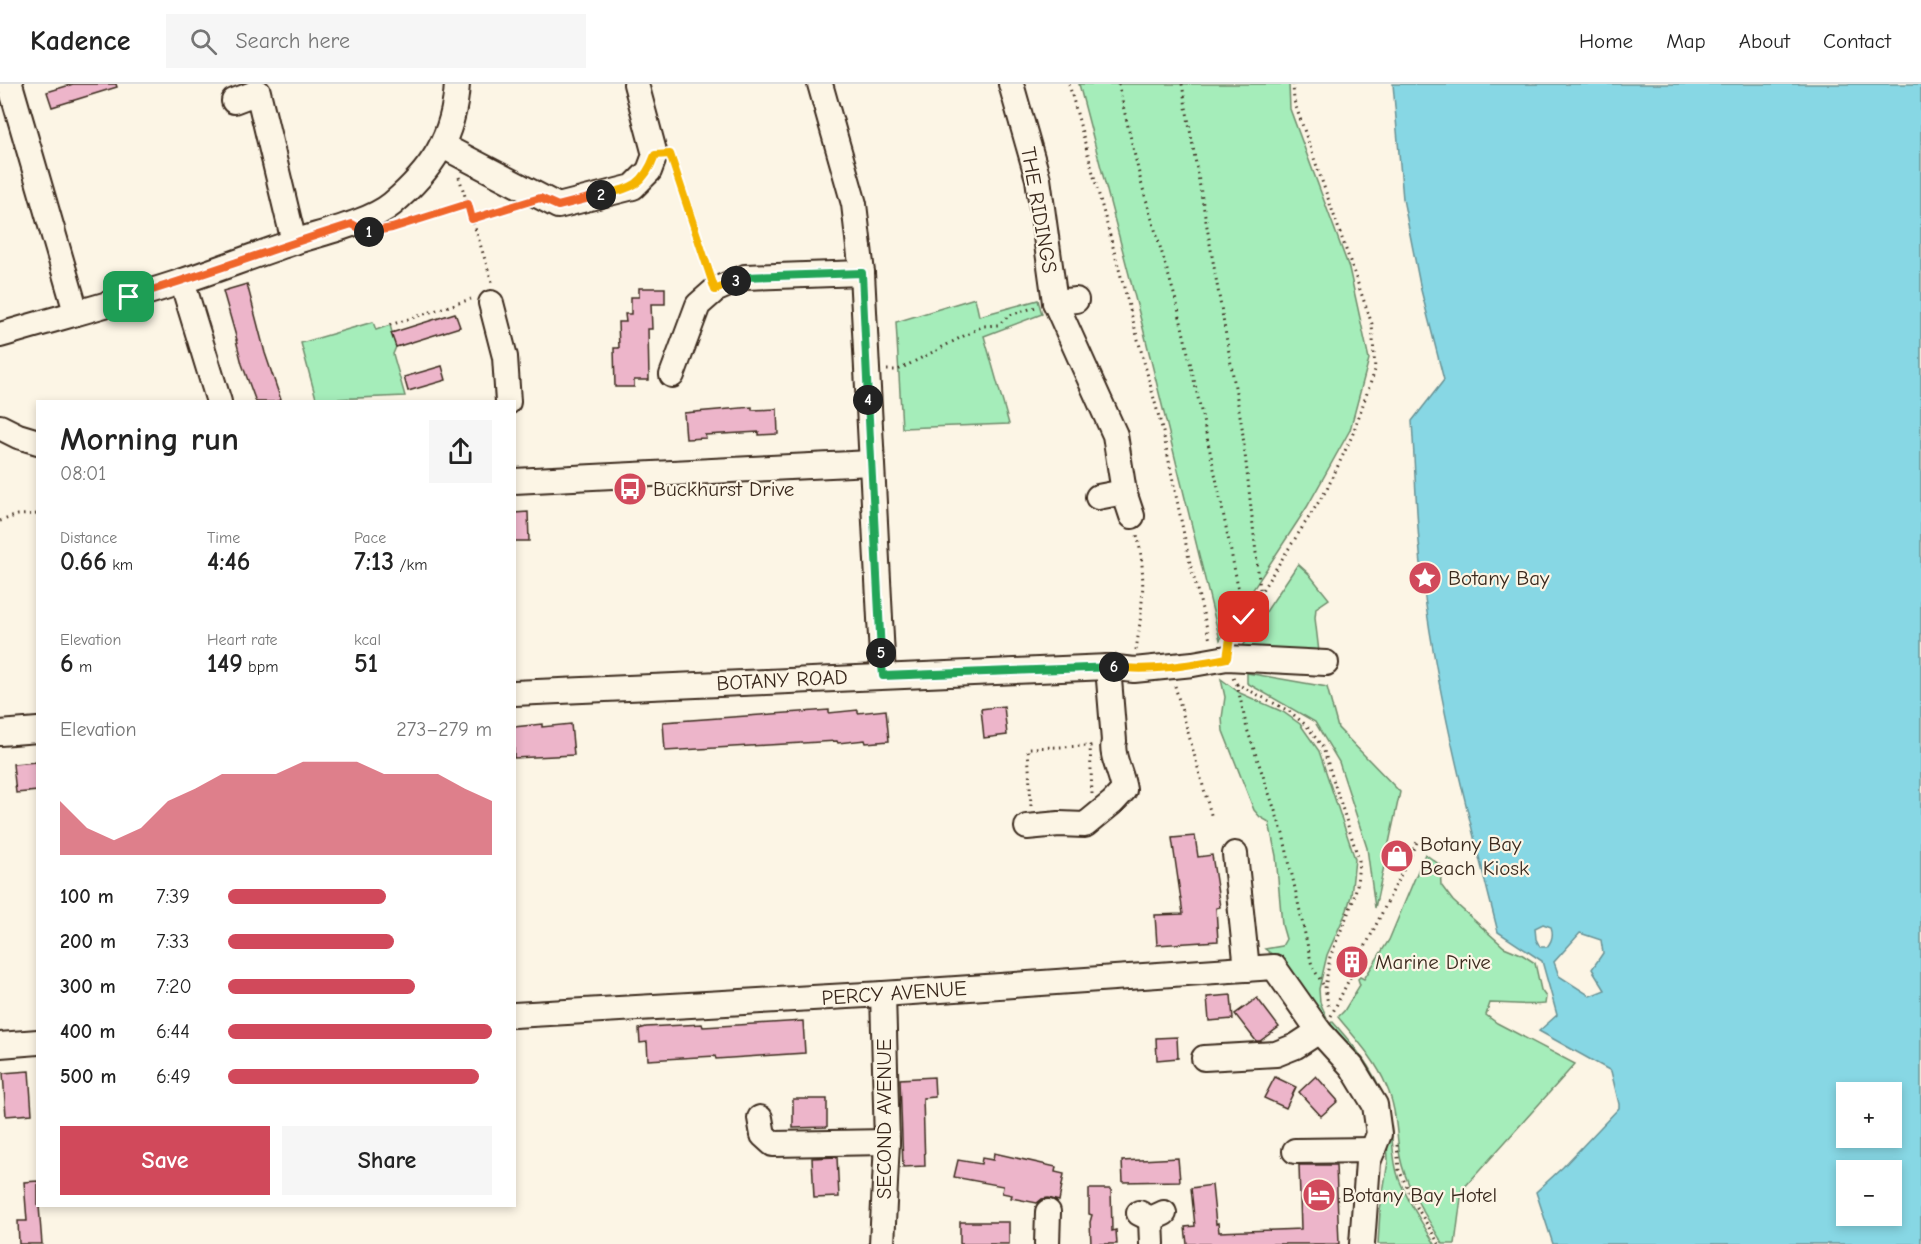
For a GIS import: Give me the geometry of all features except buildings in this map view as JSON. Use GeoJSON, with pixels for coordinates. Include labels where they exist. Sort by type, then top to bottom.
{"type":"FeatureCollection","features":[{"type":"Feature","properties":{"kind":"street"},"geometry":{"type":"LineString","coordinates":[[10,84],[76,312]]}},
{"type":"Feature","properties":{"kind":"street"},"geometry":{"type":"LineString","coordinates":[[0,335],[182,281],[352,224],[390,206],[427,170],[443,146],[453,118],[457,84]]}},
{"type":"Feature","properties":{"kind":"street"},"geometry":{"type":"LineString","coordinates":[[443,146],[558,206],[633,187],[649,171],[655,155],[636,84]]}},
{"type":"Feature","properties":{"kind":"street"},"geometry":{"type":"LineString","coordinates":[[820,84],[854,204],[862,273],[883,676]]}},
{"type":"Feature","properties":{"kind":"street","name":"THE RIDINGS"},"geometry":{"type":"LineString","coordinates":[[1011,84],[1038,179],[1066,301],[1115,435],[1124,492],[1132,516]]}},
{"type":"Feature","properties":{"kind":"street"},"geometry":{"type":"LineString","coordinates":[[234,101],[258,92],[294,242]]}},
{"type":"Feature","properties":{"kind":"street"},"geometry":{"type":"LineString","coordinates":[[672,375],[698,304],[715,290],[745,277],[862,273]]}},
{"type":"Feature","properties":{"kind":"street"},"geometry":{"type":"LineString","coordinates":[[182,281],[218,400]]}},
{"type":"Feature","properties":{"kind":"street"},"geometry":{"type":"LineString","coordinates":[[491,298],[505,357],[508,400]]}},
{"type":"Feature","properties":{"kind":"street"},"geometry":{"type":"LineString","coordinates":[[0,427],[36,441]]}},
{"type":"Feature","properties":{"kind":"street"},"geometry":{"type":"LineString","coordinates":[[516,477],[695,473],[871,463]]}},
{"type":"Feature","properties":{"kind":"street"},"geometry":{"type":"LineString","coordinates":[[1098,497],[1124,492]]}},
{"type":"Feature","properties":{"kind":"street","name":"BOTANY ROAD"},"geometry":{"type":"LineString","coordinates":[[516,693],[1108,667],[1134,670],[1212,661],[1326,663]]}},
{"type":"Feature","properties":{"kind":"street"},"geometry":{"type":"LineString","coordinates":[[1029,816],[1059,824],[1085,825],[1124,790],[1122,776],[1112,750],[1114,741],[1108,667]]}},
{"type":"Feature","properties":{"kind":"street"},"geometry":{"type":"LineString","coordinates":[[0,734],[36,730]]}},
{"type":"Feature","properties":{"kind":"street"},"geometry":{"type":"LineString","coordinates":[[1235,854],[1247,969]]}},
{"type":"Feature","properties":{"kind":"street","name":"PERCY AVENUE"},"geometry":{"type":"LineString","coordinates":[[516,1015],[883,994],[1274,967],[1325,1024]]}},
{"type":"Feature","properties":{"kind":"street","name":"SECOND AVENUE"},"geometry":{"type":"LineString","coordinates":[[882,1244],[887,1142],[883,994]]}},
{"type":"Feature","properties":{"kind":"street"},"geometry":{"type":"LineString","coordinates":[[1204,1058],[1276,1054],[1296,1046],[1325,1024],[1375,1105],[1379,1134],[1368,1162],[1362,1244]]}},
{"type":"Feature","properties":{"kind":"street"},"geometry":{"type":"LineString","coordinates":[[0,1045],[36,1042]]}},
{"type":"Feature","properties":{"kind":"street"},"geometry":{"type":"LineString","coordinates":[[760,1118],[763,1135],[773,1144],[887,1142]]}},
{"type":"Feature","properties":{"kind":"street"},"geometry":{"type":"LineString","coordinates":[[1295,1151],[1373,1150]]}},
{"type":"Feature","properties":{"kind":"street"},"geometry":{"type":"LineString","coordinates":[[1047,1244],[1048,1212]]}},
{"type":"Feature","properties":{"kind":"street"},"geometry":{"type":"LineString","coordinates":[[1151,1215],[1152,1244]]}},
{"type":"Feature","properties":{"kind":"path"},"geometry":{"type":"LineString","coordinates":[[1069,84],[1163,432],[1212,661],[1228,670],[1237,684],[1247,729],[1284,834],[1312,966],[1325,987]]}},
{"type":"Feature","properties":{"kind":"path"},"geometry":{"type":"LineString","coordinates":[[1118,84],[1141,182],[1177,304],[1244,617]]}},
{"type":"Feature","properties":{"kind":"path"},"geometry":{"type":"LineString","coordinates":[[1182,84],[1242,427],[1261,591]]}},
{"type":"Feature","properties":{"kind":"path"},"geometry":{"type":"LineString","coordinates":[[1212,661],[1230,638],[1327,489],[1352,436],[1375,370],[1372,324],[1294,101],[1293,84]]}},
{"type":"Feature","properties":{"kind":"path"},"geometry":{"type":"LineString","coordinates":[[655,155],[670,154],[715,290]]}},
{"type":"Feature","properties":{"kind":"path"},"geometry":{"type":"LineString","coordinates":[[390,325],[491,298],[493,288],[458,176]]}},
{"type":"Feature","properties":{"kind":"path"},"geometry":{"type":"LineString","coordinates":[[472,219],[540,198]]}},
{"type":"Feature","properties":{"kind":"path"},"geometry":{"type":"LineString","coordinates":[[392,228],[468,204]]}},
{"type":"Feature","properties":{"kind":"path"},"geometry":{"type":"LineString","coordinates":[[867,370],[898,370],[982,326],[998,325],[1010,315],[1066,301]]}},
{"type":"Feature","properties":{"kind":"path"},"geometry":{"type":"LineString","coordinates":[[0,521],[18,515],[36,514]]}},
{"type":"Feature","properties":{"kind":"path"},"geometry":{"type":"LineString","coordinates":[[1132,516],[1142,553],[1143,611],[1134,670]]}},
{"type":"Feature","properties":{"kind":"path"},"geometry":{"type":"LineString","coordinates":[[1237,684],[1289,711],[1307,726],[1323,748],[1359,860],[1353,901],[1330,957],[1325,987],[1325,1024]]}},
{"type":"Feature","properties":{"kind":"path"},"geometry":{"type":"LineString","coordinates":[[1174,685],[1212,818]]}},
{"type":"Feature","properties":{"kind":"path"},"geometry":{"type":"LineString","coordinates":[[1029,816],[1028,748],[1090,746]]}},
{"type":"Feature","properties":{"kind":"path"},"geometry":{"type":"LineString","coordinates":[[1325,1024],[1418,840]]}},
{"type":"Feature","properties":{"kind":"green space"},"geometry":{"type":"Polygon","coordinates":[[[1079,84],[1289,84],[1290,109],[1349,268],[1369,359],[1350,430],[1307,507],[1220,640],[1143,328],[1079,84]]]}},
{"type":"Feature","properties":{"kind":"green space"},"geometry":{"type":"Polygon","coordinates":[[[975,298],[979,316],[1038,300],[1042,314],[984,336],[1009,424],[902,428],[896,322],[975,298]]]}},
{"type":"Feature","properties":{"kind":"green space"},"geometry":{"type":"Polygon","coordinates":[[[373,322],[376,330],[390,325],[396,347],[393,354],[405,396],[316,400],[301,343],[373,322]]]}},
{"type":"Feature","properties":{"kind":"green space"},"geometry":{"type":"Polygon","coordinates":[[[1298,564],[1329,599],[1316,608],[1319,652],[1241,649],[1298,564]]]}},
{"type":"Feature","properties":{"kind":"green space"},"geometry":{"type":"Polygon","coordinates":[[[1247,673],[1327,687],[1338,728],[1400,792],[1375,908],[1367,848],[1339,762],[1315,722],[1247,683],[1247,673]]]}},
{"type":"Feature","properties":{"kind":"green space"},"geometry":{"type":"Polygon","coordinates":[[[1221,679],[1240,693],[1283,712],[1300,724],[1319,751],[1355,859],[1351,896],[1327,955],[1319,989],[1320,1002],[1326,1020],[1284,963],[1265,949],[1282,946],[1286,939],[1282,925],[1276,856],[1269,822],[1254,810],[1223,731],[1225,697],[1221,679]]]}},
{"type":"Feature","properties":{"kind":"green space"},"geometry":{"type":"Polygon","coordinates":[[[1425,854],[1440,865],[1441,885],[1453,901],[1504,947],[1535,963],[1541,990],[1546,997],[1545,1004],[1490,1003],[1486,1015],[1575,1064],[1462,1190],[1455,1244],[1443,1244],[1412,1191],[1400,1157],[1390,1094],[1371,1058],[1338,1017],[1360,985],[1358,979],[1360,977],[1364,979],[1389,940],[1425,854]]]}},
{"type":"Feature","properties":{"kind":"green space"},"geometry":{"type":"Polygon","coordinates":[[[1332,1021],[1368,1066],[1382,1092],[1390,1120],[1399,1179],[1435,1244],[1378,1244],[1380,1211],[1388,1161],[1387,1137],[1357,1057],[1330,1025],[1332,1021]]]}},
{"type":"Feature","properties":{"kind":"water"},"geometry":{"type":"Polygon","coordinates":[[[1393,84],[1921,84],[1921,1244],[1553,1244],[1536,1192],[1619,1108],[1619,1104],[1611,1071],[1539,1031],[1557,1015],[1542,961],[1498,932],[1468,813],[1449,733],[1427,612],[1421,564],[1412,421],[1444,380],[1421,290],[1403,199],[1393,84]],[[1543,924],[1535,928],[1536,939],[1540,947],[1547,947],[1552,938],[1551,927],[1543,924]],[[1580,933],[1554,962],[1559,976],[1590,996],[1605,990],[1592,969],[1603,953],[1601,940],[1580,933]]]}},
{"type":"Feature","properties":{"kind":"place","name":"Buckhurst Drive"},"geometry":{"type":"Point","coordinates":[630,489]}},
{"type":"Feature","properties":{"kind":"place","name":"Botany Bay"},"geometry":{"type":"Point","coordinates":[1425,578]}},
{"type":"Feature","properties":{"kind":"place","name":"Botany Bay Beach Kiosk"},"geometry":{"type":"Point","coordinates":[1397,856]}},
{"type":"Feature","properties":{"kind":"place","name":"Marine Drive"},"geometry":{"type":"Point","coordinates":[1352,962]}},
{"type":"Feature","properties":{"kind":"place","name":"Botany Bay Hotel"},"geometry":{"type":"Point","coordinates":[1319,1195]}},
{"type":"Feature","properties":{"kind":"route"},"geometry":{"type":"LineString","coordinates":[[129,297],[352,224],[366,232],[392,228],[468,204],[472,219],[540,198],[558,206],[633,187],[649,171],[655,155],[670,154],[690,208],[715,290],[745,277],[862,273],[883,676],[1108,667],[1134,670],[1193,664],[1227,658],[1230,638],[1244,617]]}}]}
